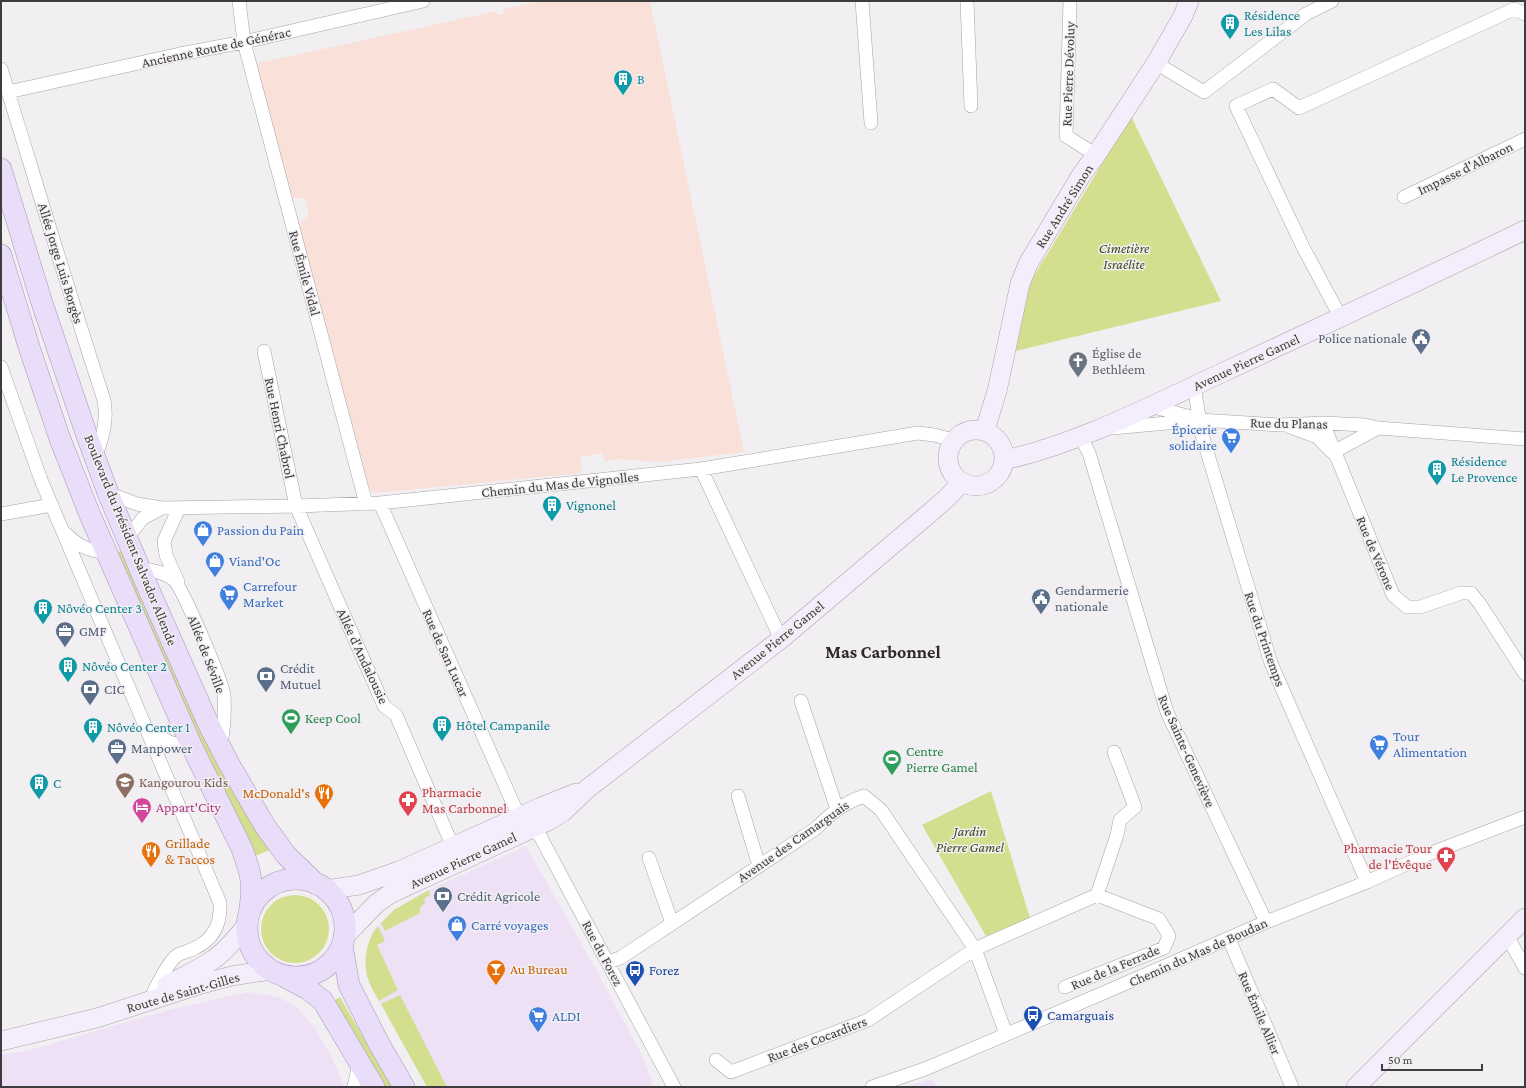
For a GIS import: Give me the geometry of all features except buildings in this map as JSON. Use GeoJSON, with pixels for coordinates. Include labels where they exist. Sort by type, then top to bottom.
{"type":"FeatureCollection","features":[{"type":"Feature","properties":{"kind":"main road","name":"Boulevard du Président Salvador Allende"},"geometry":{"type":"LineString","coordinates":[[1,169],[42,303],[95,459],[127,538],[208,723],[229,764],[278,844],[286,855],[320,887]]}},
{"type":"Feature","properties":{"kind":"main road","name":"Boulevard du Président Salvador Allende"},"geometry":{"type":"LineString","coordinates":[[1,255],[30,350],[60,439],[106,553],[193,749],[242,849],[250,871],[253,894],[248,920]]}},
{"type":"Feature","properties":{"kind":"main road"},"geometry":{"type":"LineString","coordinates":[[374,1087],[323,1001],[308,989],[277,973],[257,959],[251,948],[248,940],[248,920],[257,898],[266,890],[278,883],[296,879],[320,887],[336,901],[342,914],[344,932],[343,941],[349,985],[378,1042],[404,1087]]}},
{"type":"Feature","properties":{"kind":"main road"},"geometry":{"type":"LineString","coordinates":[[277,973],[300,977],[316,973],[333,960],[343,941]]}},
{"type":"Feature","properties":{"kind":"street","name":"Rue Émile Vidal"},"geometry":{"type":"LineString","coordinates":[[239,1],[244,42],[366,504]]}},
{"type":"Feature","properties":{"kind":"street","name":"Ancienne Route de Générac"},"geometry":{"type":"LineString","coordinates":[[8,92],[171,56],[244,42],[423,1]]}},
{"type":"Feature","properties":{"kind":"street"},"geometry":{"type":"LineString","coordinates":[[862,1],[871,123]]}},
{"type":"Feature","properties":{"kind":"street"},"geometry":{"type":"LineString","coordinates":[[967,1],[971,106]]}},
{"type":"Feature","properties":{"kind":"street","name":"Rue Pierre Dévoluy"},"geometry":{"type":"LineString","coordinates":[[1070,1],[1066,136],[1096,155]]}},
{"type":"Feature","properties":{"kind":"street","name":"Rue André Simon"},"geometry":{"type":"LineString","coordinates":[[985,430],[997,391],[1020,284],[1028,264],[1075,186],[1156,63],[1183,16],[1189,1]]}},
{"type":"Feature","properties":{"kind":"street"},"geometry":{"type":"LineString","coordinates":[[1156,63],[1204,92],[1306,14],[1332,1]]}},
{"type":"Feature","properties":{"kind":"street"},"geometry":{"type":"LineString","coordinates":[[1341,318],[1303,247],[1236,106],[1273,89],[1299,108],[1514,9],[1525,14]]}},
{"type":"Feature","properties":{"kind":"street","name":"Allée Jorge Luis Borgès"},"geometry":{"type":"LineString","coordinates":[[1,69],[41,196],[70,296],[104,400],[106,413],[105,425],[95,459]]}},
{"type":"Feature","properties":{"kind":"street","name":"Impasse d'Albaron"},"geometry":{"type":"LineString","coordinates":[[1404,197],[1525,139]]}},
{"type":"Feature","properties":{"kind":"street","name":"Avenue Pierre Gamel"},"geometry":{"type":"LineString","coordinates":[[1005,460],[1027,455],[1080,438],[1341,318],[1525,230]]}},
{"type":"Feature","properties":{"kind":"street","name":"Rue Henri Chabrol"},"geometry":{"type":"LineString","coordinates":[[264,351],[296,506]]}},
{"type":"Feature","properties":{"kind":"street"},"geometry":{"type":"LineString","coordinates":[[1,367],[41,480],[218,896],[220,911],[218,926],[202,944],[180,954],[175,958],[154,991]]}},
{"type":"Feature","properties":{"kind":"street","name":"Rue du Printemps"},"geometry":{"type":"LineString","coordinates":[[1194,386],[1202,435],[1271,663],[1366,882]]}},
{"type":"Feature","properties":{"kind":"street","name":"Rue du Planas"},"geometry":{"type":"LineString","coordinates":[[1150,406],[1200,420]]}},
{"type":"Feature","properties":{"kind":"street","name":"Rue du Planas"},"geometry":{"type":"LineString","coordinates":[[1099,429],[1200,420],[1280,425],[1322,423],[1364,425],[1378,428],[1525,439]]}},
{"type":"Feature","properties":{"kind":"street","name":"Rue de Vérone"},"geometry":{"type":"LineString","coordinates":[[1322,423],[1393,595],[1407,607],[1420,607],[1461,593],[1471,593],[1480,604],[1525,674]]}},
{"type":"Feature","properties":{"kind":"street","name":"Rue de Vérone"},"geometry":{"type":"LineString","coordinates":[[1280,425],[1317,437],[1335,454]]}},
{"type":"Feature","properties":{"kind":"street","name":"Rue du Planas"},"geometry":{"type":"LineString","coordinates":[[1335,454],[1339,450],[1378,428]]}},
{"type":"Feature","properties":{"kind":"street"},"geometry":{"type":"LineString","coordinates":[[974,429],[985,430],[996,437],[1003,447],[1005,460],[1000,474],[990,484],[975,487],[961,483],[952,474],[948,463],[948,451],[954,440],[963,432],[974,429]]}},
{"type":"Feature","properties":{"kind":"street","name":"Chemin du Mas de Vignolles"},"geometry":{"type":"LineString","coordinates":[[108,493],[137,504],[162,508],[366,504],[701,469],[918,433],[954,440]]}},
{"type":"Feature","properties":{"kind":"street","name":"Rue Sainte-Geneviève"},"geometry":{"type":"LineString","coordinates":[[1080,438],[1089,453],[1167,712],[1266,922]]}},
{"type":"Feature","properties":{"kind":"street"},"geometry":{"type":"LineString","coordinates":[[701,469],[781,639]]}},
{"type":"Feature","properties":{"kind":"street","name":"Avenue Pierre Gamel"},"geometry":{"type":"LineString","coordinates":[[343,941],[377,903],[390,894],[587,789],[781,639],[947,498],[961,483]]}},
{"type":"Feature","properties":{"kind":"street","name":"Rue de San Lucar"},"geometry":{"type":"LineString","coordinates":[[380,503],[525,823]]}},
{"type":"Feature","properties":{"kind":"street"},"geometry":{"type":"LineString","coordinates":[[1,514],[52,505]]}},
{"type":"Feature","properties":{"kind":"street","name":"Allée d'Andalousie"},"geometry":{"type":"LineString","coordinates":[[296,506],[384,706],[396,715],[453,847]]}},
{"type":"Feature","properties":{"kind":"street","name":"Chemin du Mas de Vignolles"},"geometry":{"type":"LineString","coordinates":[[127,538],[143,518],[162,508]]}},
{"type":"Feature","properties":{"kind":"street","name":"Allée de Séville"},"geometry":{"type":"LineString","coordinates":[[179,508],[164,541],[166,555],[224,694],[224,728],[220,747]]}},
{"type":"Feature","properties":{"kind":"street"},"geometry":{"type":"LineString","coordinates":[[63,532],[73,541],[89,550],[106,553]]}},
{"type":"Feature","properties":{"kind":"street","name":"Allée de Séville"},"geometry":{"type":"LineString","coordinates":[[140,567],[164,574],[173,579],[180,588]]}},
{"type":"Feature","properties":{"kind":"street"},"geometry":{"type":"LineString","coordinates":[[801,701],[837,809]]}},
{"type":"Feature","properties":{"kind":"street"},"geometry":{"type":"LineString","coordinates":[[148,730],[168,742],[193,749]]}},
{"type":"Feature","properties":{"kind":"street"},"geometry":{"type":"LineString","coordinates":[[975,949],[1097,895],[1117,835],[1120,820],[1135,807],[1114,752]]}},
{"type":"Feature","properties":{"kind":"street"},"geometry":{"type":"LineString","coordinates":[[738,796],[759,866]]}},
{"type":"Feature","properties":{"kind":"street","name":"Avenue des Camarguais"},"geometry":{"type":"LineString","coordinates":[[608,962],[620,958],[815,829],[837,809],[850,801],[864,796],[881,810],[975,949],[1006,1034]]}},
{"type":"Feature","properties":{"kind":"street","name":"Chemin du Mas de Boudan"},"geometry":{"type":"LineString","coordinates":[[872,1087],[925,1069],[1266,922],[1366,882],[1426,855],[1525,817]]}},
{"type":"Feature","properties":{"kind":"street","name":"Avenue Pierre Gamel"},"geometry":{"type":"LineString","coordinates":[[320,887],[364,884],[453,847],[525,823]]}},
{"type":"Feature","properties":{"kind":"street","name":"Rue du Forez"},"geometry":{"type":"LineString","coordinates":[[525,823],[540,836],[674,1087]]}},
{"type":"Feature","properties":{"kind":"street"},"geometry":{"type":"LineString","coordinates":[[649,858],[672,923]]}},
{"type":"Feature","properties":{"kind":"street","name":"Rue de la Ferrade"},"geometry":{"type":"LineString","coordinates":[[1065,987],[1164,948],[1169,936],[1159,919],[1097,895]]}},
{"type":"Feature","properties":{"kind":"street"},"geometry":{"type":"LineString","coordinates":[[1356,1087],[1525,918]]}},
{"type":"Feature","properties":{"kind":"street","name":"Route de Saint-Gilles"},"geometry":{"type":"LineString","coordinates":[[119,1010],[198,969],[214,959],[232,942],[248,920]]}},
{"type":"Feature","properties":{"kind":"street"},"geometry":{"type":"LineString","coordinates":[[1508,934],[1525,968]]}},
{"type":"Feature","properties":{"kind":"street","name":"Rue Émile Allier"},"geometry":{"type":"LineString","coordinates":[[1229,939],[1292,1087]]}},
{"type":"Feature","properties":{"kind":"street","name":"Rue des Cocardiers"},"geometry":{"type":"LineString","coordinates":[[716,1060],[732,1072],[868,1020],[975,949]]}},
{"type":"Feature","properties":{"kind":"street","name":"Route de Saint-Gilles"},"geometry":{"type":"LineString","coordinates":[[1,1041],[84,1021],[201,984],[232,976],[277,973]]}},
{"type":"Feature","properties":{"kind":"street"},"geometry":{"type":"LineString","coordinates":[[354,1087],[359,1063]]}},
{"type":"Feature","properties":{"kind":"shaded area"},"geometry":{"type":"Polygon","coordinates":[[[540,1],[650,1],[744,452],[661,462],[618,459],[605,462],[602,453],[580,457],[582,473],[375,493],[367,487],[297,225],[309,216],[305,199],[288,196],[254,64],[497,11],[498,15],[504,14],[503,9],[540,1]]]}},
{"type":"Feature","properties":{"kind":"shaded area"},"geometry":{"type":"Polygon","coordinates":[[[526,846],[593,964],[643,1057],[654,1087],[427,1087],[369,983],[365,967],[367,952],[373,931],[394,910],[424,892],[526,846]]]}},
{"type":"Feature","properties":{"kind":"shaded area"},"geometry":{"type":"Polygon","coordinates":[[[248,992],[278,997],[296,1006],[315,1028],[331,1056],[345,1087],[1,1087],[1,1055],[30,1050],[172,1009],[248,992]]]}},
{"type":"Feature","properties":{"kind":"shaded area"},"geometry":{"type":"Polygon","coordinates":[[[933,1079],[938,1087],[906,1087],[933,1079]]]}},
{"type":"Feature","properties":{"kind":"green space","name":"Cimetière Israélite"},"geometry":{"type":"Polygon","coordinates":[[[1131,116],[1221,301],[1016,351],[1029,284],[1131,116]]]}},
{"type":"Feature","properties":{"kind":"green space"},"geometry":{"type":"Polygon","coordinates":[[[121,551],[185,698],[205,739],[272,849],[252,857],[113,554],[121,551]]]}},
{"type":"Feature","properties":{"kind":"green space","name":"Jardin Pierre Gamel"},"geometry":{"type":"Polygon","coordinates":[[[991,791],[1030,918],[986,936],[922,825],[991,791]]]}},
{"type":"Feature","properties":{"kind":"green space"},"geometry":{"type":"Polygon","coordinates":[[[429,890],[430,895],[424,899],[425,903],[420,907],[420,913],[385,931],[381,923],[394,910],[429,890]]]}},
{"type":"Feature","properties":{"kind":"green space"},"geometry":{"type":"Polygon","coordinates":[[[295,895],[308,898],[319,905],[326,916],[329,929],[326,942],[319,953],[308,960],[295,963],[282,960],[271,953],[264,942],[261,929],[264,916],[271,905],[282,898],[295,895]]]}},
{"type":"Feature","properties":{"kind":"green space"},"geometry":{"type":"Polygon","coordinates":[[[378,926],[385,941],[377,945],[398,990],[379,1001],[372,988],[366,969],[366,954],[368,946],[370,939],[378,926]]]}},
{"type":"Feature","properties":{"kind":"green space"},"geometry":{"type":"Polygon","coordinates":[[[400,995],[447,1087],[427,1087],[381,1004],[400,995]]]}},
{"type":"Feature","properties":{"kind":"green space"},"geometry":{"type":"Polygon","coordinates":[[[340,997],[392,1087],[381,1087],[332,1002],[340,997]]]}},
{"type":"Feature","properties":{"kind":"place","name":"Résidence Les Lilas"},"geometry":{"type":"Point","coordinates":[1230,40]}},
{"type":"Feature","properties":{"kind":"place","name":"B"},"geometry":{"type":"Point","coordinates":[623,96]}},
{"type":"Feature","properties":{"kind":"place","name":"Police nationale"},"geometry":{"type":"Point","coordinates":[1421,355]}},
{"type":"Feature","properties":{"kind":"place","name":"Église de Bethléem"},"geometry":{"type":"Point","coordinates":[1078,378]}},
{"type":"Feature","properties":{"kind":"place","name":"Épicerie solidaire"},"geometry":{"type":"Point","coordinates":[1231,454]}},
{"type":"Feature","properties":{"kind":"place","name":"Résidence Le Provence"},"geometry":{"type":"Point","coordinates":[1437,486]}},
{"type":"Feature","properties":{"kind":"place","name":"Vignonel"},"geometry":{"type":"Point","coordinates":[552,522]}},
{"type":"Feature","properties":{"kind":"place","name":"Passion du Pain"},"geometry":{"type":"Point","coordinates":[203,547]}},
{"type":"Feature","properties":{"kind":"place","name":"Viand'Oc"},"geometry":{"type":"Point","coordinates":[215,578]}},
{"type":"Feature","properties":{"kind":"place","name":"Carrefour Market"},"geometry":{"type":"Point","coordinates":[229,611]}},
{"type":"Feature","properties":{"kind":"place","name":"Gendarmerie nationale"},"geometry":{"type":"Point","coordinates":[1041,615]}},
{"type":"Feature","properties":{"kind":"place","name":"Nôvéo Center 3"},"geometry":{"type":"Point","coordinates":[43,625]}},
{"type":"Feature","properties":{"kind":"place","name":"GMF"},"geometry":{"type":"Point","coordinates":[65,648]}},
{"type":"Feature","properties":{"kind":"place","name":"Nôvéo Center 2"},"geometry":{"type":"Point","coordinates":[68,683]}},
{"type":"Feature","properties":{"kind":"place","name":"Crédit Mutuel"},"geometry":{"type":"Point","coordinates":[266,693]}},
{"type":"Feature","properties":{"kind":"place","name":"CIC"},"geometry":{"type":"Point","coordinates":[90,706]}},
{"type":"Feature","properties":{"kind":"place","name":"Keep Cool"},"geometry":{"type":"Point","coordinates":[291,735]}},
{"type":"Feature","properties":{"kind":"place","name":"Hôtel Campanile"},"geometry":{"type":"Point","coordinates":[442,742]}},
{"type":"Feature","properties":{"kind":"place","name":"Nôvéo Center 1"},"geometry":{"type":"Point","coordinates":[93,744]}},
{"type":"Feature","properties":{"kind":"place","name":"Tour Alimentation"},"geometry":{"type":"Point","coordinates":[1379,761]}},
{"type":"Feature","properties":{"kind":"place","name":"Manpower"},"geometry":{"type":"Point","coordinates":[117,765]}},
{"type":"Feature","properties":{"kind":"place","name":"Centre Pierre Gamel"},"geometry":{"type":"Point","coordinates":[892,776]}},
{"type":"Feature","properties":{"kind":"place","name":"Kangourou Kids"},"geometry":{"type":"Point","coordinates":[125,799]}},
{"type":"Feature","properties":{"kind":"place","name":"C"},"geometry":{"type":"Point","coordinates":[39,800]}},
{"type":"Feature","properties":{"kind":"place","name":"McDonald's"},"geometry":{"type":"Point","coordinates":[324,810]}},
{"type":"Feature","properties":{"kind":"place","name":"Pharmacie Mas Carbonnel"},"geometry":{"type":"Point","coordinates":[408,817]}},
{"type":"Feature","properties":{"kind":"place","name":"Appart'City"},"geometry":{"type":"Point","coordinates":[142,824]}},
{"type":"Feature","properties":{"kind":"place","name":"Grillade & Taccos"},"geometry":{"type":"Point","coordinates":[151,868]}},
{"type":"Feature","properties":{"kind":"place","name":"Pharmacie Tour de l'Évêque"},"geometry":{"type":"Point","coordinates":[1446,873]}},
{"type":"Feature","properties":{"kind":"place","name":"Crédit Agricole"},"geometry":{"type":"Point","coordinates":[443,913]}},
{"type":"Feature","properties":{"kind":"place","name":"Carré voyages"},"geometry":{"type":"Point","coordinates":[457,942]}},
{"type":"Feature","properties":{"kind":"place","name":"Au Bureau"},"geometry":{"type":"Point","coordinates":[496,986]}},
{"type":"Feature","properties":{"kind":"place","name":"Forez"},"geometry":{"type":"Point","coordinates":[635,987]}},
{"type":"Feature","properties":{"kind":"place","name":"Camarguais"},"geometry":{"type":"Point","coordinates":[1033,1032]}},
{"type":"Feature","properties":{"kind":"place","name":"ALDI"},"geometry":{"type":"Point","coordinates":[538,1033]}},
{"type":"Feature","properties":{"kind":"district","name":"Mas Carbonnel"},"geometry":{"type":"Point","coordinates":[883,652]}}]}
